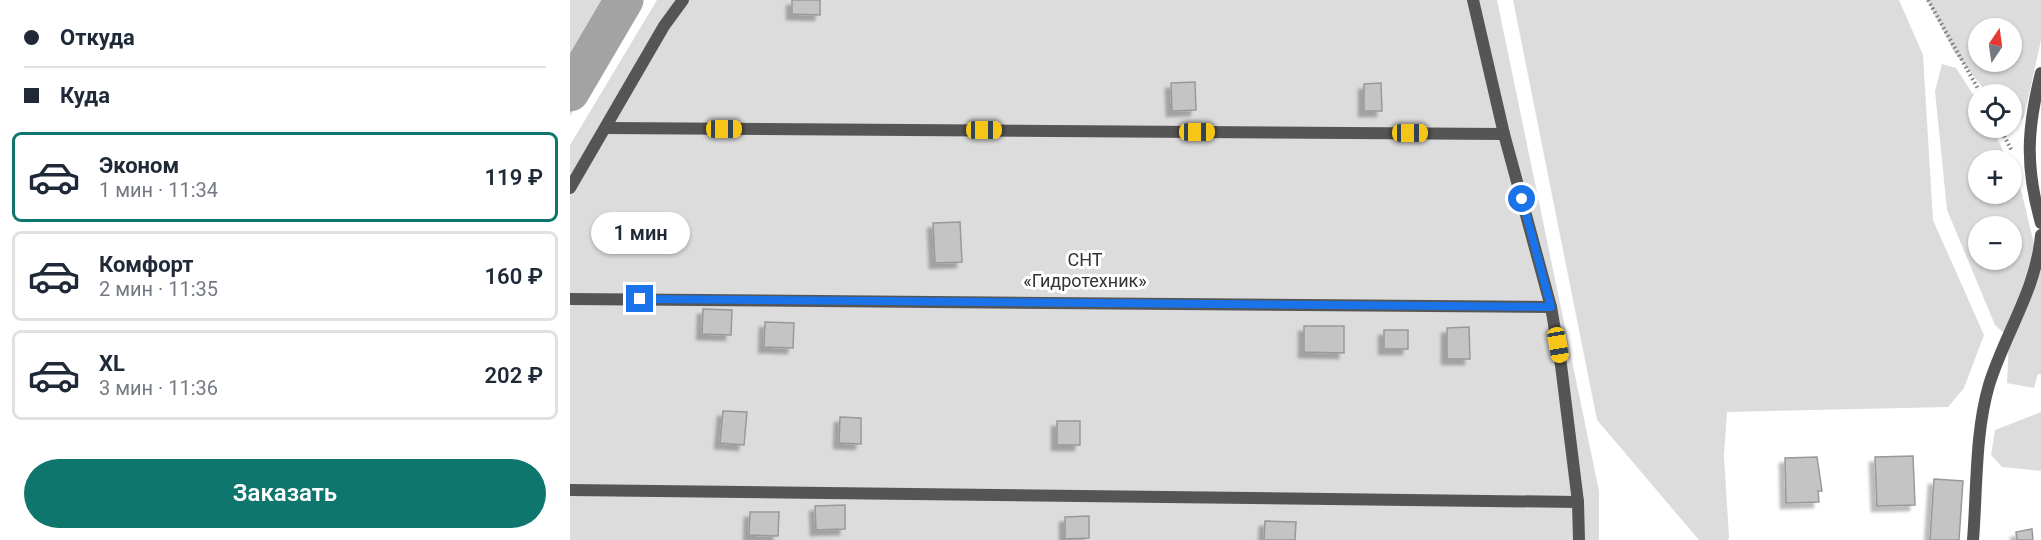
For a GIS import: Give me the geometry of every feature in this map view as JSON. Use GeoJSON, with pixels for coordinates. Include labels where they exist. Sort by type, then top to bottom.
{"type":"FeatureCollection","features":[{"type":"Feature","properties":{"kind":"street"},"geometry":{"type":"LineString","coordinates":[[570,188],[664,26],[683,0]]}},
{"type":"Feature","properties":{"kind":"street"},"geometry":{"type":"LineString","coordinates":[[1473,0],[1504,134],[1551,307],[1561,365],[1578,502],[1579,540]]}},
{"type":"Feature","properties":{"kind":"street"},"geometry":{"type":"LineString","coordinates":[[2041,73],[2028,136],[2031,189],[2041,223]]}},
{"type":"Feature","properties":{"kind":"street"},"geometry":{"type":"LineString","coordinates":[[606,128],[1504,134]]}},
{"type":"Feature","properties":{"kind":"street"},"geometry":{"type":"LineString","coordinates":[[1973,540],[1983,406],[2038,264],[2041,235]]}},
{"type":"Feature","properties":{"kind":"street"},"geometry":{"type":"LineString","coordinates":[[570,299],[1551,307]]}},
{"type":"Feature","properties":{"kind":"street"},"geometry":{"type":"LineString","coordinates":[[570,490],[1578,502]]}},
{"type":"Feature","properties":{"kind":"path"},"geometry":{"type":"LineString","coordinates":[[1928,0],[1975,84]]}},
{"type":"Feature","properties":{"kind":"green space"},"geometry":{"type":"Polygon","coordinates":[[[570,0],[640,0],[570,116],[570,0]]]}},
{"type":"Feature","properties":{"kind":"green space","name":"СНТ «Гидротехник»"},"geometry":{"type":"Polygon","coordinates":[[[657,0],[1497,0],[1599,491],[1599,540],[570,540],[570,145],[657,0]]]}},
{"type":"Feature","properties":{"kind":"green space"},"geometry":{"type":"Polygon","coordinates":[[[1513,0],[1899,0],[1923,55],[1933,220],[1984,335],[1964,388],[1948,407],[1727,412],[1724,456],[1729,537],[1728,540],[1699,540],[1597,420],[1513,0]]]}},
{"type":"Feature","properties":{"kind":"green space"},"geometry":{"type":"Polygon","coordinates":[[[1927,0],[2041,0],[2041,40],[2022,119],[2022,84],[1980,84],[1970,72],[2022,72],[2022,18],[1968,18],[1968,69],[1954,52],[1927,0]]]}},
{"type":"Feature","properties":{"kind":"green space"},"geometry":{"type":"Polygon","coordinates":[[[1942,64],[1956,68],[1968,87],[1968,138],[1997,138],[2003,150],[1968,150],[1968,204],[2022,204],[2022,194],[2035,248],[2041,254],[2041,374],[2038,374],[2034,388],[2007,383],[2009,338],[1995,325],[1972,270],[2022,270],[2022,216],[1968,216],[1968,260],[1947,210],[1935,91],[1942,64]]]}},
{"type":"Feature","properties":{"kind":"green space"},"geometry":{"type":"Polygon","coordinates":[[[2041,412],[2041,471],[2002,467],[1991,455],[1995,430],[2041,412]]]}},
{"type":"Feature","properties":{"kind":"building"},"geometry":{"type":"Polygon","coordinates":[[[792,0],[820,0],[820,15],[792,14],[792,0]]]}},
{"type":"Feature","properties":{"kind":"building"},"geometry":{"type":"Polygon","coordinates":[[[1195,82],[1196,110],[1172,111],[1171,83],[1195,82]]]}},
{"type":"Feature","properties":{"kind":"building"},"geometry":{"type":"Polygon","coordinates":[[[1381,83],[1382,111],[1364,111],[1364,84],[1381,83]]]}},
{"type":"Feature","properties":{"kind":"building"},"geometry":{"type":"Polygon","coordinates":[[[960,222],[962,262],[935,263],[933,223],[960,222]]]}},
{"type":"Feature","properties":{"kind":"building"},"geometry":{"type":"Polygon","coordinates":[[[703,309],[732,310],[731,335],[702,334],[703,309]]]}},
{"type":"Feature","properties":{"kind":"building"},"geometry":{"type":"Polygon","coordinates":[[[765,322],[794,323],[793,348],[764,347],[765,322]]]}},
{"type":"Feature","properties":{"kind":"building"},"geometry":{"type":"Polygon","coordinates":[[[1304,326],[1344,326],[1344,353],[1304,352],[1304,326]]]}},
{"type":"Feature","properties":{"kind":"building"},"geometry":{"type":"Polygon","coordinates":[[[1469,327],[1470,359],[1447,359],[1447,328],[1469,327]]]}},
{"type":"Feature","properties":{"kind":"building"},"geometry":{"type":"Polygon","coordinates":[[[1384,330],[1408,330],[1408,349],[1384,349],[1384,330]]]}},
{"type":"Feature","properties":{"kind":"building"},"geometry":{"type":"Polygon","coordinates":[[[723,411],[747,412],[744,445],[720,443],[723,411]]]}},
{"type":"Feature","properties":{"kind":"building"},"geometry":{"type":"Polygon","coordinates":[[[840,417],[861,418],[861,444],[839,443],[840,417]]]}},
{"type":"Feature","properties":{"kind":"building"},"geometry":{"type":"Polygon","coordinates":[[[1057,421],[1080,421],[1080,445],[1057,445],[1057,421]]]}},
{"type":"Feature","properties":{"kind":"building"},"geometry":{"type":"Polygon","coordinates":[[[1913,456],[1915,505],[1877,506],[1875,457],[1913,456]]]}},
{"type":"Feature","properties":{"kind":"building"},"geometry":{"type":"Polygon","coordinates":[[[1817,457],[1822,491],[1818,491],[1819,502],[1786,503],[1785,458],[1817,457]]]}},
{"type":"Feature","properties":{"kind":"building"},"geometry":{"type":"Polygon","coordinates":[[[1934,479],[1963,481],[1959,540],[1930,540],[1934,479]]]}},
{"type":"Feature","properties":{"kind":"building"},"geometry":{"type":"Polygon","coordinates":[[[845,505],[845,529],[816,530],[815,506],[845,505]]]}},
{"type":"Feature","properties":{"kind":"building"},"geometry":{"type":"Polygon","coordinates":[[[750,512],[779,512],[778,536],[749,535],[750,512]]]}},
{"type":"Feature","properties":{"kind":"building"},"geometry":{"type":"Polygon","coordinates":[[[1089,516],[1089,538],[1065,539],[1065,517],[1089,516]]]}},
{"type":"Feature","properties":{"kind":"building"},"geometry":{"type":"Polygon","coordinates":[[[1265,521],[1296,522],[1295,540],[1264,540],[1265,521]]]}},
{"type":"Feature","properties":{"kind":"building"},"geometry":{"type":"Polygon","coordinates":[[[2032,529],[2033,540],[2017,540],[2016,532],[2032,529]]]}},
{"type":"Feature","properties":{"kind":"waterway"},"geometry":{"type":"LineString","coordinates":[[570,92],[624,0]]}},
{"type":"Feature","properties":{"kind":"route"},"geometry":{"type":"LineString","coordinates":[[640,299],[1551,307],[1522,199]]}}]}
